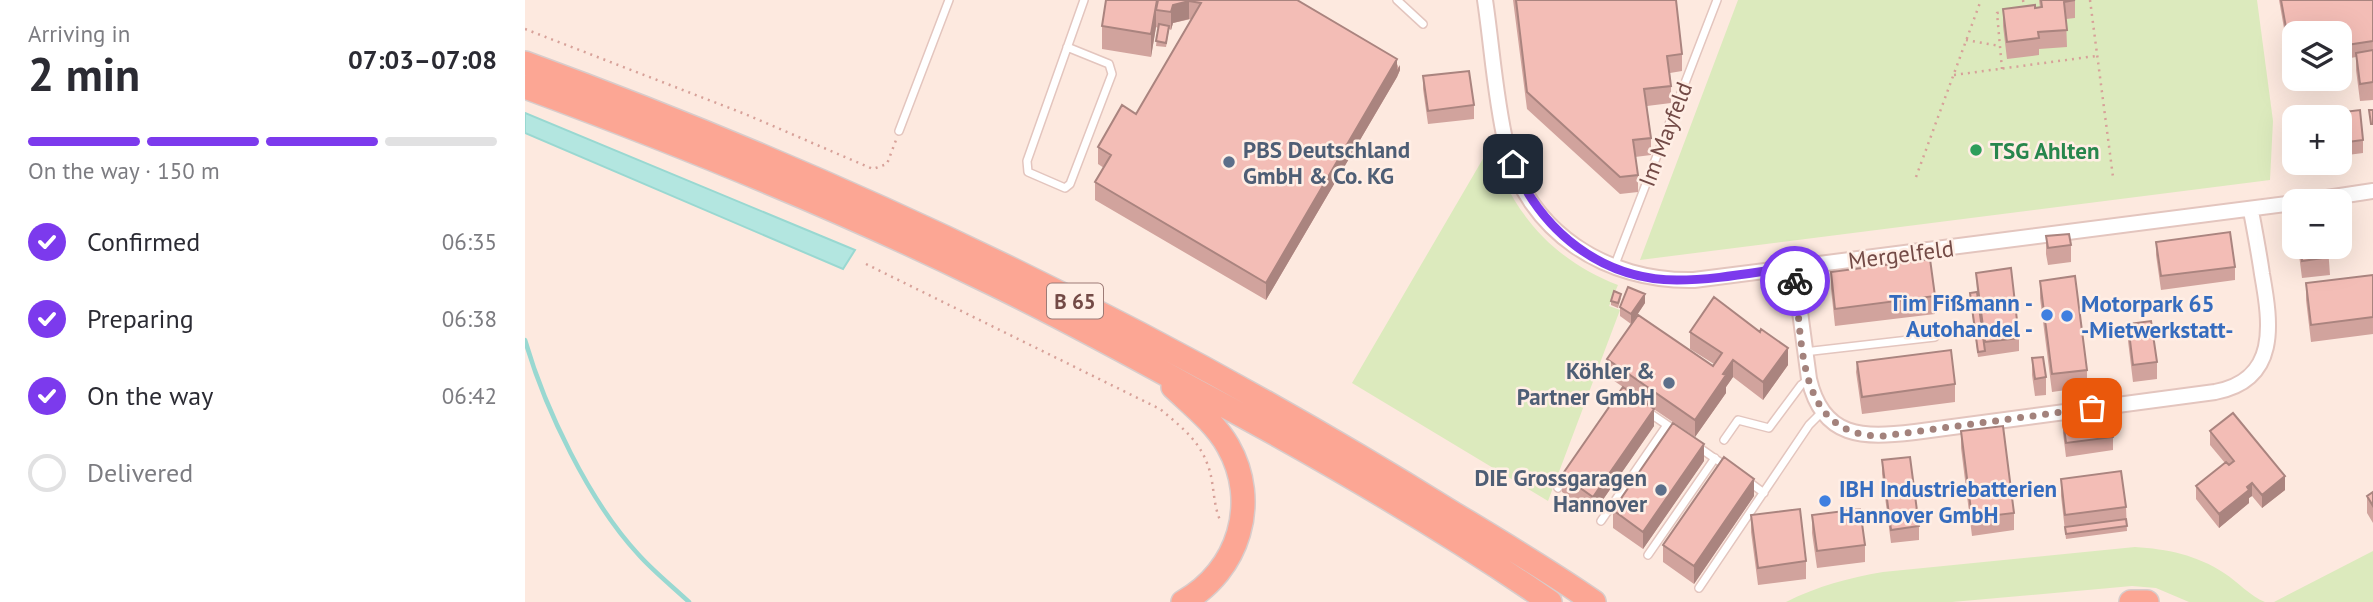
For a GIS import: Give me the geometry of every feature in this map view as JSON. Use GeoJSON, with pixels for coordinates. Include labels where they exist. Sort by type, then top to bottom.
{"type":"FeatureCollection","features":[{"type":"Feature","properties":{"kind":"highway","name":"B 65"},"geometry":{"type":"LineString","coordinates":[[525,62],[649,108],[791,167],[997,260],[1192,361],[1347,447],[1594,602]]}},
{"type":"Feature","properties":{"kind":"highway","name":"B 65"},"geometry":{"type":"LineString","coordinates":[[525,87],[636,128],[833,209],[984,279],[1322,458],[1494,564],[1550,602]]}},
{"type":"Feature","properties":{"kind":"highway"},"geometry":{"type":"LineString","coordinates":[[1150,366],[1205,417],[1226,443],[1238,466],[1244,491],[1242,521],[1234,547],[1222,569],[1197,594],[1183,602]]}},
{"type":"Feature","properties":{"kind":"highway"},"geometry":{"type":"LineString","coordinates":[[2131,602],[2147,602]]}},
{"type":"Feature","properties":{"kind":"street","name":"Mergelfeld"},"geometry":{"type":"LineString","coordinates":[[1485,0],[1506,145],[1521,183],[1543,217],[1557,231],[1586,253],[1614,268],[1654,278],[1676,280],[2282,205]]}},
{"type":"Feature","properties":{"kind":"street"},"geometry":{"type":"LineString","coordinates":[[2352,194],[2373,191]]}},
{"type":"Feature","properties":{"kind":"street"},"geometry":{"type":"LineString","coordinates":[[1794,267],[1809,379],[1822,412],[1830,421],[1850,432],[1883,436],[2215,392],[2246,379],[2260,363],[2267,342],[2270,317],[2251,211]]}},
{"type":"Feature","properties":{"kind":"lane"},"geometry":{"type":"LineString","coordinates":[[899,131],[949,0]]}},
{"type":"Feature","properties":{"kind":"lane"},"geometry":{"type":"LineString","coordinates":[[1067,47],[1109,64],[1112,74],[1069,184],[1065,188],[1028,172],[1026,167],[1067,47],[1084,0]]}},
{"type":"Feature","properties":{"kind":"lane"},"geometry":{"type":"LineString","coordinates":[[1397,0],[1423,24]]}},
{"type":"Feature","properties":{"kind":"lane","name":"Im Mayfeld"},"geometry":{"type":"LineString","coordinates":[[1614,268],[1717,0]]}},
{"type":"Feature","properties":{"kind":"lane"},"geometry":{"type":"LineString","coordinates":[[1804,352],[1935,337]]}},
{"type":"Feature","properties":{"kind":"lane"},"geometry":{"type":"LineString","coordinates":[[1724,440],[1738,419],[1769,428],[1801,385],[1809,379]]}},
{"type":"Feature","properties":{"kind":"lane"},"geometry":{"type":"LineString","coordinates":[[1645,410],[1735,472]]}},
{"type":"Feature","properties":{"kind":"lane"},"geometry":{"type":"LineString","coordinates":[[1699,587],[1809,425],[1822,412]]}},
{"type":"Feature","properties":{"kind":"lane"},"geometry":{"type":"LineString","coordinates":[[1601,521],[1667,425]]}},
{"type":"Feature","properties":{"kind":"lane"},"geometry":{"type":"LineString","coordinates":[[1648,555],[1715,458]]}},
{"type":"Feature","properties":{"kind":"lane"},"geometry":{"type":"LineString","coordinates":[[1558,488],[1572,467]]}},
{"type":"Feature","properties":{"kind":"lane"},"geometry":{"type":"LineString","coordinates":[[1745,479],[1764,493]]}},
{"type":"Feature","properties":{"kind":"path"},"geometry":{"type":"LineString","coordinates":[[1916,177],[1982,0]]}},
{"type":"Feature","properties":{"kind":"path"},"geometry":{"type":"LineString","coordinates":[[2023,0],[2024,11]]}},
{"type":"Feature","properties":{"kind":"path"},"geometry":{"type":"LineString","coordinates":[[2089,0],[2113,177]]}},
{"type":"Feature","properties":{"kind":"path"},"geometry":{"type":"LineString","coordinates":[[2002,69],[1997,13],[2011,12]]}},
{"type":"Feature","properties":{"kind":"path"},"geometry":{"type":"LineString","coordinates":[[525,29],[745,114],[873,169],[887,164],[899,131]]}},
{"type":"Feature","properties":{"kind":"path"},"geometry":{"type":"LineString","coordinates":[[1966,40],[2000,46]]}},
{"type":"Feature","properties":{"kind":"path"},"geometry":{"type":"LineString","coordinates":[[1953,75],[2096,56]]}},
{"type":"Feature","properties":{"kind":"path"},"geometry":{"type":"LineString","coordinates":[[866,264],[1160,409],[1190,433],[1207,463],[1217,513],[1234,547]]}},
{"type":"Feature","properties":{"kind":"green space","name":"TSG Ahlten"},"geometry":{"type":"Polygon","coordinates":[[[1738,0],[2257,0],[2273,121],[2270,180],[1640,260],[1738,0]]]}},
{"type":"Feature","properties":{"kind":"green space"},"geometry":{"type":"Polygon","coordinates":[[[1491,145],[1510,192],[1537,231],[1573,262],[1618,285],[1609,306],[1620,310],[1548,501],[1352,383],[1491,145]]]}},
{"type":"Feature","properties":{"kind":"green space"},"geometry":{"type":"Polygon","coordinates":[[[2135,547],[2159,549],[2192,557],[2224,573],[2265,602],[2189,602],[2156,588],[2132,586],[1952,602],[1786,602],[1833,583],[1883,572],[2135,547]]]}},
{"type":"Feature","properties":{"kind":"green space"},"geometry":{"type":"Polygon","coordinates":[[[2373,551],[2373,602],[2274,602],[2373,551]]]}},
{"type":"Feature","properties":{"kind":"water"},"geometry":{"type":"Polygon","coordinates":[[[525,113],[855,250],[843,269],[525,133],[525,113]]]}},
{"type":"Feature","properties":{"kind":"building"},"geometry":{"type":"Polygon","coordinates":[[[1106,0],[1157,0],[1151,34],[1102,26],[1106,0]]]}},
{"type":"Feature","properties":{"kind":"building"},"geometry":{"type":"Polygon","coordinates":[[[1158,0],[1297,0],[1397,59],[1266,283],[1095,182],[1111,155],[1098,147],[1122,105],[1136,114],[1201,3],[1189,1],[1173,5],[1171,12],[1156,10],[1158,0]]]}},
{"type":"Feature","properties":{"kind":"building"},"geometry":{"type":"Polygon","coordinates":[[[1516,0],[1676,0],[1682,54],[1667,56],[1671,86],[1644,89],[1651,138],[1633,140],[1638,175],[1620,177],[1527,92],[1516,0]]]}},
{"type":"Feature","properties":{"kind":"building"},"geometry":{"type":"Polygon","coordinates":[[[2041,0],[2075,0],[2064,2],[2067,30],[2038,32],[2039,38],[2007,42],[2003,9],[2035,5],[2035,8],[2042,7],[2041,0]]]}},
{"type":"Feature","properties":{"kind":"building"},"geometry":{"type":"Polygon","coordinates":[[[2281,0],[2373,0],[2373,41],[2352,44],[2352,21],[2285,21],[2281,0]]]}},
{"type":"Feature","properties":{"kind":"building"},"geometry":{"type":"Polygon","coordinates":[[[1159,24],[1169,26],[1166,43],[1156,41],[1159,24]]]}},
{"type":"Feature","properties":{"kind":"building"},"geometry":{"type":"Polygon","coordinates":[[[2373,50],[2373,82],[2360,84],[2356,53],[2373,50]]]}},
{"type":"Feature","properties":{"kind":"building"},"geometry":{"type":"Polygon","coordinates":[[[1469,71],[1474,105],[1428,111],[1423,76],[1469,71]]]}},
{"type":"Feature","properties":{"kind":"building"},"geometry":{"type":"Polygon","coordinates":[[[2360,110],[2363,140],[2352,141],[2352,111],[2360,110]]]}},
{"type":"Feature","properties":{"kind":"building"},"geometry":{"type":"Polygon","coordinates":[[[2369,110],[2373,110],[2373,124],[2371,124],[2369,110]]]}},
{"type":"Feature","properties":{"kind":"building"},"geometry":{"type":"Polygon","coordinates":[[[2230,232],[2235,267],[2161,276],[2156,242],[2230,232]]]}},
{"type":"Feature","properties":{"kind":"building"},"geometry":{"type":"Polygon","coordinates":[[[2069,234],[2071,245],[2048,248],[2046,236],[2069,234]]]}},
{"type":"Feature","properties":{"kind":"building"},"geometry":{"type":"Polygon","coordinates":[[[1930,259],[1935,296],[1835,309],[1831,272],[1930,259]]]}},
{"type":"Feature","properties":{"kind":"building"},"geometry":{"type":"Polygon","coordinates":[[[2011,268],[2019,338],[1985,342],[1976,273],[2011,268]]]}},
{"type":"Feature","properties":{"kind":"building"},"geometry":{"type":"Polygon","coordinates":[[[2373,275],[2373,317],[2311,325],[2306,283],[2373,275]]]}},
{"type":"Feature","properties":{"kind":"building"},"geometry":{"type":"Polygon","coordinates":[[[2075,276],[2087,370],[2052,374],[2040,281],[2075,276]]]}},
{"type":"Feature","properties":{"kind":"building"},"geometry":{"type":"Polygon","coordinates":[[[1628,287],[1645,294],[1631,314],[1620,307],[1628,287]]]}},
{"type":"Feature","properties":{"kind":"building"},"geometry":{"type":"Polygon","coordinates":[[[1614,291],[1621,294],[1618,303],[1611,301],[1614,291]]]}},
{"type":"Feature","properties":{"kind":"building"},"geometry":{"type":"Polygon","coordinates":[[[1977,292],[1985,351],[1978,352],[1970,293],[1977,292]]]}},
{"type":"Feature","properties":{"kind":"building"},"geometry":{"type":"Polygon","coordinates":[[[1714,297],[1760,332],[1761,329],[1788,348],[1763,382],[1733,360],[1723,374],[1726,375],[1695,420],[1607,359],[1638,315],[1713,366],[1722,353],[1690,332],[1714,297]]]}},
{"type":"Feature","properties":{"kind":"building"},"geometry":{"type":"Polygon","coordinates":[[[2151,321],[2157,362],[2133,365],[2128,324],[2151,321]]]}},
{"type":"Feature","properties":{"kind":"building"},"geometry":{"type":"Polygon","coordinates":[[[1951,350],[1955,384],[1862,397],[1857,362],[1951,350]]]}},
{"type":"Feature","properties":{"kind":"building"},"geometry":{"type":"Polygon","coordinates":[[[2043,357],[2046,377],[2035,379],[2032,358],[2043,357]]]}},
{"type":"Feature","properties":{"kind":"building"},"geometry":{"type":"Polygon","coordinates":[[[1623,387],[1654,409],[1593,497],[1562,475],[1623,387]]]}},
{"type":"Feature","properties":{"kind":"building"},"geometry":{"type":"Polygon","coordinates":[[[2110,413],[2113,437],[2066,443],[2063,419],[2084,419],[2110,413]]]}},
{"type":"Feature","properties":{"kind":"building"},"geometry":{"type":"Polygon","coordinates":[[[2233,413],[2285,476],[2262,495],[2252,483],[2247,487],[2249,490],[2219,514],[2196,486],[2226,462],[2229,465],[2234,461],[2210,431],[2233,413]]]}},
{"type":"Feature","properties":{"kind":"building"},"geometry":{"type":"Polygon","coordinates":[[[1673,423],[1704,444],[1643,532],[1613,510],[1673,423]]]}},
{"type":"Feature","properties":{"kind":"building"},"geometry":{"type":"Polygon","coordinates":[[[2003,426],[2014,513],[1972,518],[1961,431],[2003,426]]]}},
{"type":"Feature","properties":{"kind":"building"},"geometry":{"type":"Polygon","coordinates":[[[1724,457],[1754,479],[1694,566],[1663,545],[1724,457]]]}},
{"type":"Feature","properties":{"kind":"building"},"geometry":{"type":"Polygon","coordinates":[[[1910,457],[1919,526],[1891,530],[1882,460],[1910,457]]]}},
{"type":"Feature","properties":{"kind":"building"},"geometry":{"type":"Polygon","coordinates":[[[2121,471],[2126,507],[2065,515],[2061,479],[2121,471]]]}},
{"type":"Feature","properties":{"kind":"building"},"geometry":{"type":"Polygon","coordinates":[[[2373,492],[2373,506],[2367,496],[2373,492]]]}},
{"type":"Feature","properties":{"kind":"building"},"geometry":{"type":"Polygon","coordinates":[[[1800,509],[1806,561],[1758,568],[1751,515],[1800,509]]]}},
{"type":"Feature","properties":{"kind":"building"},"geometry":{"type":"Polygon","coordinates":[[[1860,509],[1865,545],[1817,551],[1812,515],[1860,509]]]}},
{"type":"Feature","properties":{"kind":"building"},"geometry":{"type":"Polygon","coordinates":[[[2126,519],[2127,526],[2066,534],[2065,527],[2126,519]]]}},
{"type":"Feature","properties":{"kind":"waterway"},"geometry":{"type":"LineString","coordinates":[[525,340],[557,424],[602,508],[638,554],[689,602]]}},
{"type":"Feature","properties":{"kind":"way so far"},"geometry":{"type":"LineString","coordinates":[[1795,281],[1812,391],[1822,412],[1840,428],[1861,435],[1883,436],[2092,408]]}},
{"type":"Feature","properties":{"kind":"place","name":"TSG Ahlten"},"geometry":{"type":"Point","coordinates":[1976,150]}},
{"type":"Feature","properties":{"kind":"place","name":"PBS Deutschland GmbH & Co. KG"},"geometry":{"type":"Point","coordinates":[1229,162]}},
{"type":"Feature","properties":{"kind":"place","name":"Tim Fißmann - Autohandel -"},"geometry":{"type":"Point","coordinates":[2047,315]}},
{"type":"Feature","properties":{"kind":"place","name":"Motorpark 65 -Mietwerkstatt-"},"geometry":{"type":"Point","coordinates":[2067,316]}},
{"type":"Feature","properties":{"kind":"place","name":"Köhler & Partner GmbH"},"geometry":{"type":"Point","coordinates":[1669,383]}},
{"type":"Feature","properties":{"kind":"place","name":"DIE Grossgaragen Hannover"},"geometry":{"type":"Point","coordinates":[1661,490]}},
{"type":"Feature","properties":{"kind":"place","name":"IBH Industriebatterien Hannover GmbH"},"geometry":{"type":"Point","coordinates":[1825,501]}},
{"type":"Feature","properties":{"kind":"route"},"geometry":{"type":"LineString","coordinates":[[1513,164],[1521,183],[1543,217],[1573,244],[1614,268],[1633,274],[1676,280],[1794,267],[1795,281]]}}]}
